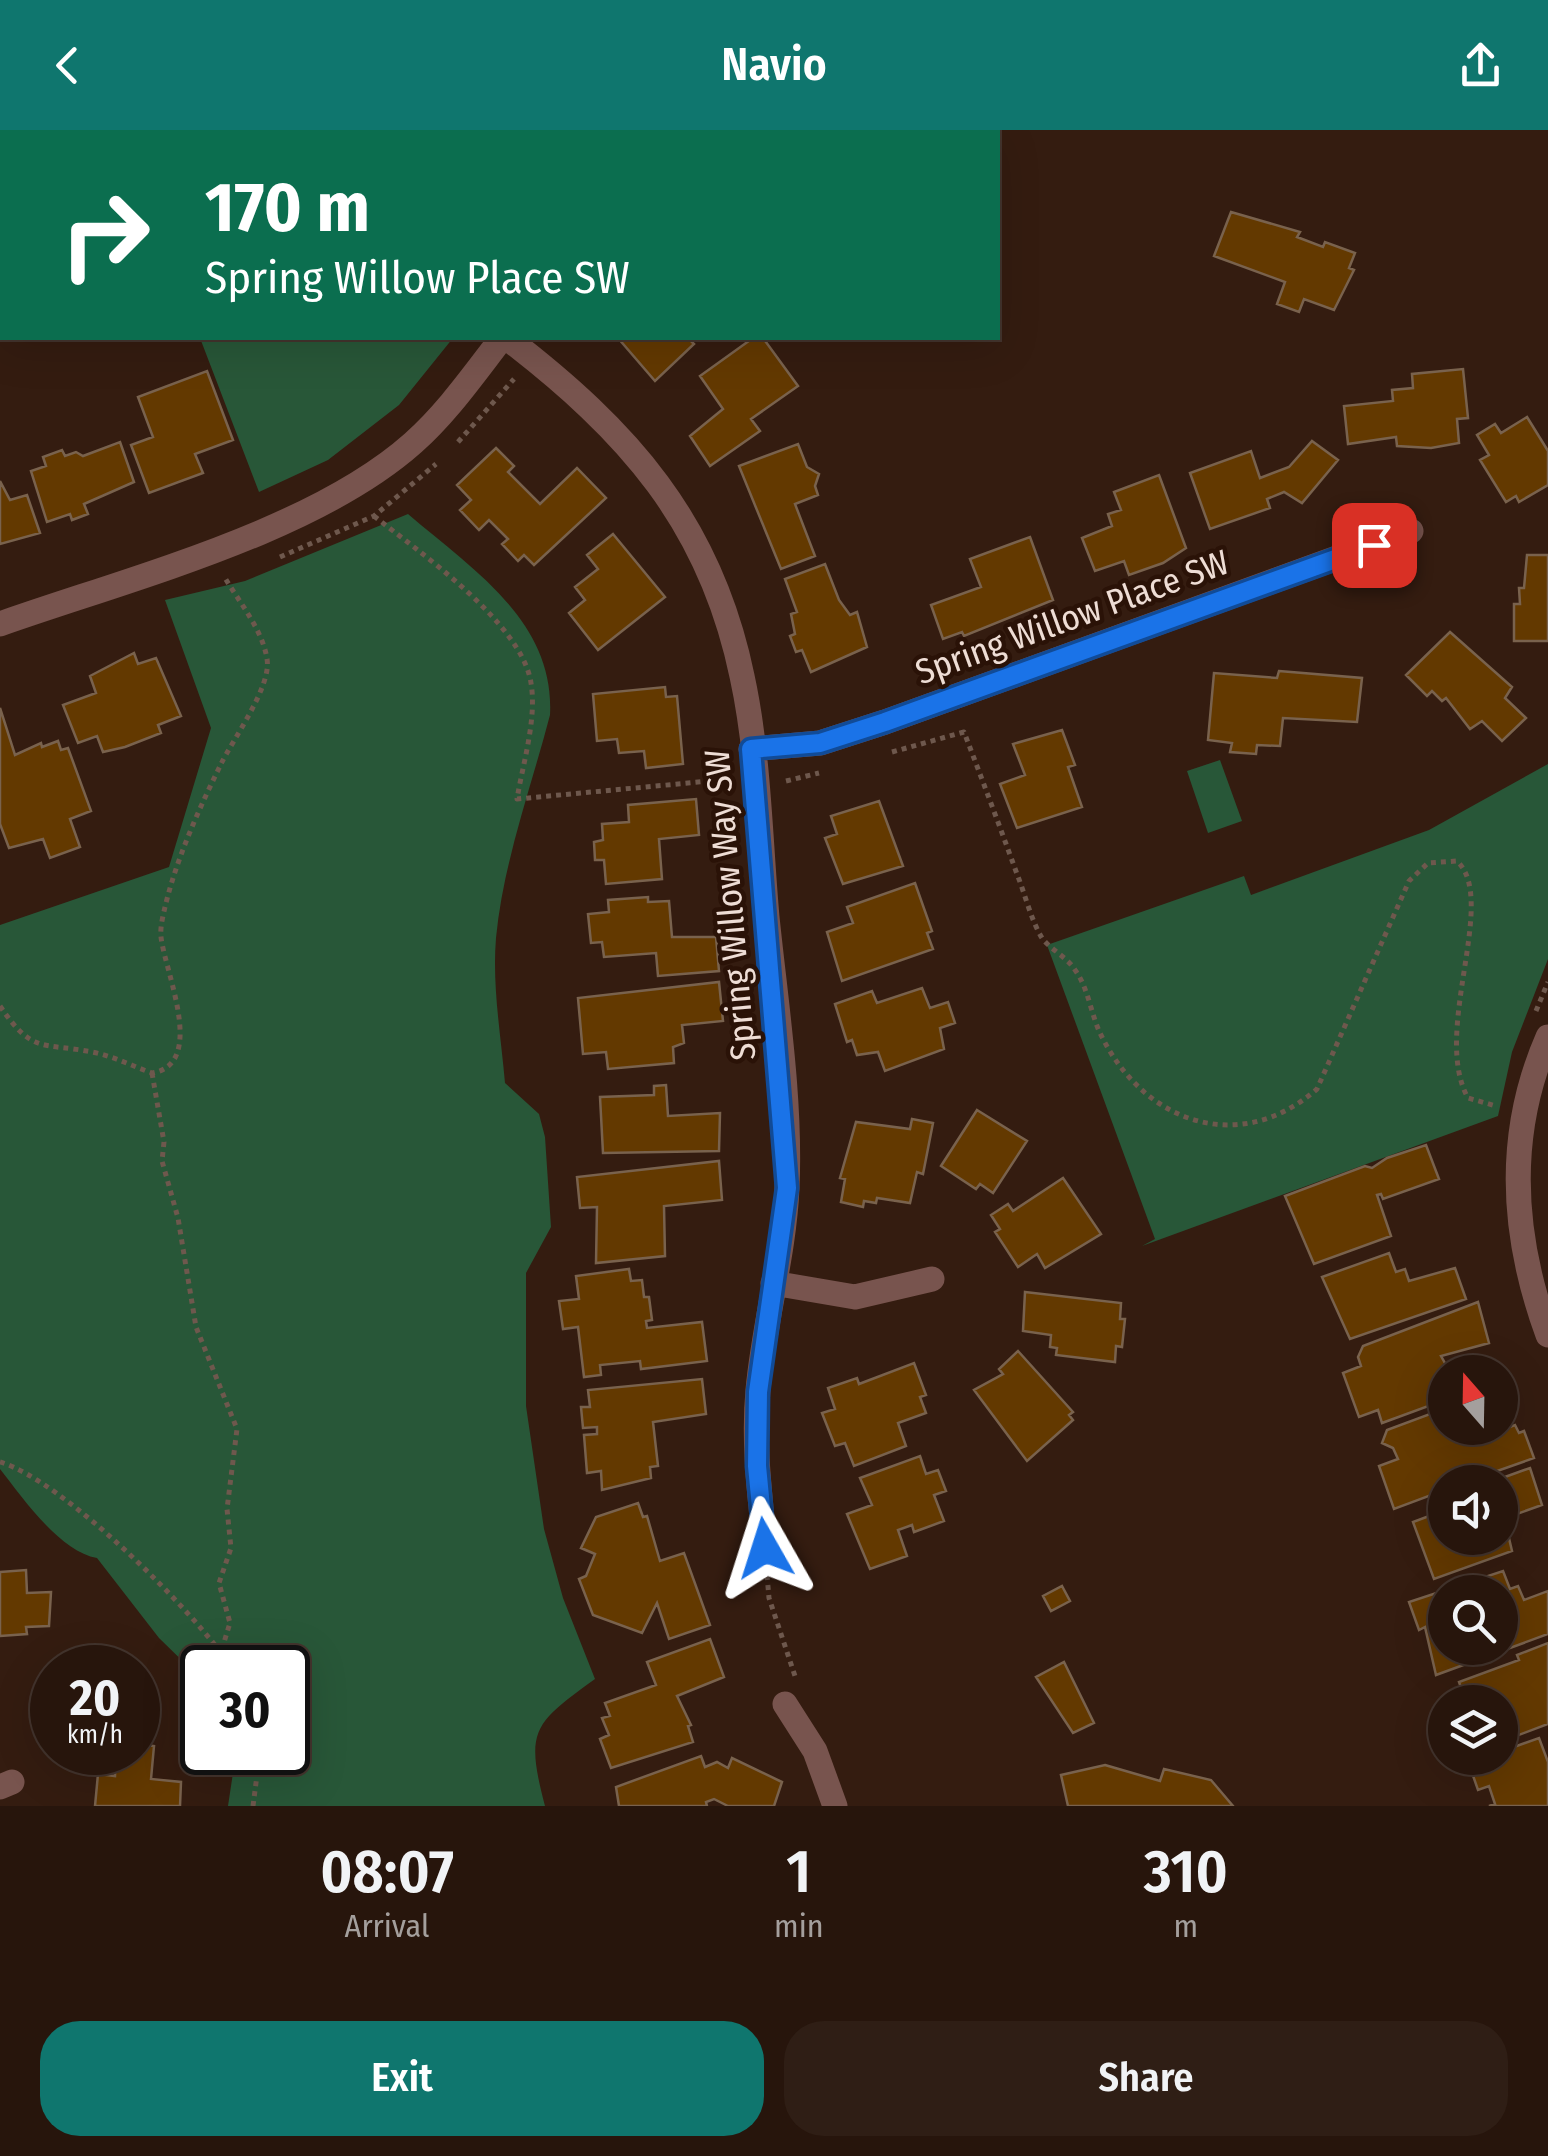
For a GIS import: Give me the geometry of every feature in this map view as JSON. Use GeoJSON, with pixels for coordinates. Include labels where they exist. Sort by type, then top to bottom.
{"type":"FeatureCollection","features":[{"type":"Feature","properties":{"kind":"street"},"geometry":{"type":"LineString","coordinates":[[0,624],[291,520],[357,486],[414,443],[503,340]]}},
{"type":"Feature","properties":{"kind":"street","name":"Spring Willow Way SW"},"geometry":{"type":"LineString","coordinates":[[508,340],[593,407],[647,467],[698,547],[731,633],[743,678],[786,1131],[787,1188],[757,1402],[765,1548]]}},
{"type":"Feature","properties":{"kind":"street","name":"Spring Willow Place SW"},"geometry":{"type":"LineString","coordinates":[[751,749],[820,743],[885,722],[1411,531]]}},
{"type":"Feature","properties":{"kind":"street"},"geometry":{"type":"LineString","coordinates":[[1541,1026],[1522,1124],[1518,1170],[1523,1262],[1548,1336]]}},
{"type":"Feature","properties":{"kind":"street"},"geometry":{"type":"LineString","coordinates":[[773,1283],[856,1297],[932,1280]]}},
{"type":"Feature","properties":{"kind":"street"},"geometry":{"type":"LineString","coordinates":[[792,1713],[835,1806]]}},
{"type":"Feature","properties":{"kind":"path"},"geometry":{"type":"LineString","coordinates":[[374,516],[442,571],[515,644],[524,662],[532,706],[517,799],[735,779],[754,784],[826,771]]}},
{"type":"Feature","properties":{"kind":"path"},"geometry":{"type":"LineString","coordinates":[[0,1006],[16,1030],[44,1048],[91,1051],[152,1073],[172,1064],[180,1049],[176,1001],[160,932],[170,890],[200,811],[262,686],[268,663],[261,639],[224,575]]}},
{"type":"Feature","properties":{"kind":"path"},"geometry":{"type":"LineString","coordinates":[[878,756],[964,732],[1043,938],[1076,970],[1101,1035],[1125,1070],[1155,1098],[1182,1118],[1210,1127],[1236,1127],[1271,1118],[1298,1106],[1318,1089],[1409,882],[1428,864],[1457,861],[1470,882],[1472,903],[1455,1025],[1455,1064],[1468,1098],[1501,1106]]}},
{"type":"Feature","properties":{"kind":"path"},"geometry":{"type":"LineString","coordinates":[[1541,1026],[1548,982]]}},
{"type":"Feature","properties":{"kind":"path"},"geometry":{"type":"LineString","coordinates":[[152,1073],[164,1142],[162,1160],[178,1218],[196,1327],[237,1428],[227,1509],[231,1548],[219,1584],[230,1623],[224,1645]]}},
{"type":"Feature","properties":{"kind":"path"},"geometry":{"type":"LineString","coordinates":[[0,1462],[62,1500],[144,1566],[216,1645]]}},
{"type":"Feature","properties":{"kind":"path"},"geometry":{"type":"LineString","coordinates":[[765,1548],[769,1598],[796,1678],[792,1713]]}},
{"type":"Feature","properties":{"kind":"path"},"geometry":{"type":"LineString","coordinates":[[253,1806],[257,1775]]}},
{"type":"Feature","properties":{"kind":"green space"},"geometry":{"type":"Polygon","coordinates":[[[201,340],[451,340],[399,405],[328,460],[259,492],[201,340]]]}},
{"type":"Feature","properties":{"kind":"green space"},"geometry":{"type":"Polygon","coordinates":[[[408,514],[505,600],[539,652],[548,682],[550,715],[505,882],[495,974],[505,1083],[539,1114],[545,1137],[551,1227],[526,1273],[526,1406],[544,1529],[563,1598],[595,1679],[558,1707],[539,1731],[536,1760],[545,1806],[228,1806],[233,1775],[310,1775],[310,1645],[180,1645],[180,1659],[159,1638],[97,1558],[83,1554],[56,1535],[0,1469],[0,925],[169,867],[211,728],[165,600],[245,581],[408,514]]]}},
{"type":"Feature","properties":{"kind":"green space"},"geometry":{"type":"Polygon","coordinates":[[[1220,760],[1242,821],[1208,833],[1187,771],[1220,760]]]}},
{"type":"Feature","properties":{"kind":"green space"},"geometry":{"type":"Polygon","coordinates":[[[1548,764],[1548,959],[1512,1052],[1498,1116],[1142,1246],[1155,1239],[1047,945],[1244,876],[1251,895],[1429,830],[1548,764]]]}},
{"type":"Feature","properties":{"kind":"building"},"geometry":{"type":"Polygon","coordinates":[[[1231,212],[1300,232],[1297,237],[1323,247],[1325,242],[1355,253],[1349,268],[1354,270],[1334,310],[1304,299],[1299,312],[1277,304],[1285,282],[1214,256],[1231,212]]]}},
{"type":"Feature","properties":{"kind":"building"},"geometry":{"type":"Polygon","coordinates":[[[620,340],[690,340],[694,344],[655,381],[620,340]]]}},
{"type":"Feature","properties":{"kind":"building"},"geometry":{"type":"Polygon","coordinates":[[[750,340],[764,340],[798,386],[751,419],[760,431],[710,466],[690,436],[723,409],[700,376],[750,340]]]}},
{"type":"Feature","properties":{"kind":"building"},"geometry":{"type":"Polygon","coordinates":[[[1463,369],[1468,418],[1457,419],[1459,443],[1431,448],[1397,446],[1396,437],[1348,444],[1344,406],[1393,401],[1392,390],[1413,388],[1412,374],[1463,369]]]}},
{"type":"Feature","properties":{"kind":"building"},"geometry":{"type":"Polygon","coordinates":[[[207,371],[233,440],[195,454],[203,473],[149,493],[131,445],[153,437],[138,397],[207,371]]]}},
{"type":"Feature","properties":{"kind":"building"},"geometry":{"type":"Polygon","coordinates":[[[1527,417],[1548,451],[1548,485],[1519,502],[1516,496],[1506,502],[1480,460],[1489,455],[1477,435],[1495,424],[1501,433],[1527,417]]]}},
{"type":"Feature","properties":{"kind":"building"},"geometry":{"type":"Polygon","coordinates":[[[1312,441],[1338,460],[1302,503],[1284,492],[1267,499],[1270,508],[1210,529],[1190,473],[1251,451],[1260,478],[1289,467],[1312,441]]]}},
{"type":"Feature","properties":{"kind":"building"},"geometry":{"type":"Polygon","coordinates":[[[120,442],[134,482],[84,504],[88,514],[72,520],[70,514],[47,522],[31,471],[46,466],[43,457],[62,450],[65,456],[76,452],[83,456],[120,442]]]}},
{"type":"Feature","properties":{"kind":"building"},"geometry":{"type":"Polygon","coordinates":[[[798,444],[807,467],[819,474],[815,486],[818,495],[795,504],[815,556],[781,569],[739,466],[798,444]]]}},
{"type":"Feature","properties":{"kind":"building"},"geometry":{"type":"Polygon","coordinates":[[[496,448],[514,466],[508,472],[540,504],[577,468],[606,498],[534,565],[524,555],[518,561],[502,544],[508,539],[489,520],[479,530],[460,510],[471,500],[457,485],[496,448]]]}},
{"type":"Feature","properties":{"kind":"building"},"geometry":{"type":"Polygon","coordinates":[[[1159,475],[1186,548],[1163,563],[1129,575],[1124,561],[1095,571],[1082,538],[1112,526],[1108,514],[1121,510],[1114,492],[1159,475]]]}},
{"type":"Feature","properties":{"kind":"building"},"geometry":{"type":"Polygon","coordinates":[[[0,481],[10,500],[27,495],[40,533],[0,544],[0,481]]]}},
{"type":"Feature","properties":{"kind":"building"},"geometry":{"type":"Polygon","coordinates":[[[613,534],[665,597],[598,650],[569,613],[585,600],[575,587],[598,569],[587,555],[613,534]]]}},
{"type":"Feature","properties":{"kind":"building"},"geometry":{"type":"Polygon","coordinates":[[[1030,537],[1053,600],[964,636],[962,632],[943,639],[931,605],[981,587],[970,559],[1030,537]]]}},
{"type":"Feature","properties":{"kind":"building"},"geometry":{"type":"Polygon","coordinates":[[[1527,555],[1548,555],[1548,641],[1514,641],[1514,604],[1520,604],[1519,588],[1524,588],[1527,555]]]}},
{"type":"Feature","properties":{"kind":"building"},"geometry":{"type":"Polygon","coordinates":[[[825,564],[839,600],[850,615],[857,612],[867,647],[811,672],[802,650],[796,652],[790,636],[795,634],[791,614],[797,612],[785,579],[825,564]]]}},
{"type":"Feature","properties":{"kind":"building"},"geometry":{"type":"Polygon","coordinates":[[[1450,632],[1512,687],[1505,698],[1526,718],[1502,741],[1482,721],[1470,729],[1446,698],[1442,701],[1432,691],[1427,696],[1406,675],[1450,632]]]}},
{"type":"Feature","properties":{"kind":"building"},"geometry":{"type":"Polygon","coordinates":[[[134,653],[138,664],[156,658],[181,716],[158,725],[161,733],[125,747],[103,752],[97,736],[78,743],[63,705],[96,693],[90,676],[134,653]]]}},
{"type":"Feature","properties":{"kind":"building"},"geometry":{"type":"Polygon","coordinates":[[[1279,671],[1362,678],[1357,722],[1283,718],[1280,746],[1257,745],[1256,754],[1230,752],[1232,743],[1208,740],[1214,673],[1277,678],[1279,671]]]}},
{"type":"Feature","properties":{"kind":"building"},"geometry":{"type":"Polygon","coordinates":[[[665,687],[666,697],[677,696],[683,764],[646,768],[644,751],[619,753],[617,739],[597,741],[593,694],[665,687]]]}},
{"type":"Feature","properties":{"kind":"building"},"geometry":{"type":"Polygon","coordinates":[[[0,708],[15,755],[41,743],[42,747],[58,741],[61,750],[68,748],[91,811],[70,819],[80,847],[50,858],[43,839],[9,848],[0,824],[0,708]]]}},
{"type":"Feature","properties":{"kind":"building"},"geometry":{"type":"Polygon","coordinates":[[[1062,730],[1075,765],[1068,767],[1082,807],[1017,828],[1000,784],[1025,775],[1013,744],[1062,730]]]}},
{"type":"Feature","properties":{"kind":"building"},"geometry":{"type":"Polygon","coordinates":[[[696,799],[699,835],[659,839],[662,879],[606,884],[604,860],[595,860],[594,842],[603,840],[602,824],[629,822],[628,805],[696,799]]]}},
{"type":"Feature","properties":{"kind":"building"},"geometry":{"type":"Polygon","coordinates":[[[879,801],[903,866],[843,884],[825,838],[837,834],[831,816],[879,801]]]}},
{"type":"Feature","properties":{"kind":"building"},"geometry":{"type":"Polygon","coordinates":[[[915,883],[932,931],[927,933],[933,949],[842,981],[827,932],[853,923],[847,907],[915,883]]]}},
{"type":"Feature","properties":{"kind":"building"},"geometry":{"type":"Polygon","coordinates":[[[648,897],[648,902],[669,901],[672,937],[716,937],[719,971],[658,976],[656,953],[604,957],[602,942],[591,943],[588,914],[609,912],[608,900],[648,897]]]}},
{"type":"Feature","properties":{"kind":"building"},"geometry":{"type":"Polygon","coordinates":[[[719,982],[723,1021],[682,1025],[684,1043],[673,1047],[674,1063],[608,1069],[606,1052],[583,1054],[578,998],[719,982]]]}},
{"type":"Feature","properties":{"kind":"building"},"geometry":{"type":"Polygon","coordinates":[[[922,988],[930,1008],[948,1002],[955,1023],[940,1028],[944,1049],[885,1071],[878,1052],[857,1055],[852,1040],[847,1042],[835,1004],[872,991],[877,1003],[922,988]]]}},
{"type":"Feature","properties":{"kind":"building"},"geometry":{"type":"Polygon","coordinates":[[[666,1085],[668,1116],[720,1113],[719,1151],[603,1153],[600,1097],[654,1095],[654,1086],[666,1085]]]}},
{"type":"Feature","properties":{"kind":"building"},"geometry":{"type":"Polygon","coordinates":[[[977,1110],[1027,1141],[993,1193],[980,1184],[976,1189],[941,1166],[977,1110]]]}},
{"type":"Feature","properties":{"kind":"building"},"geometry":{"type":"Polygon","coordinates":[[[912,1119],[933,1123],[923,1174],[917,1172],[910,1203],[877,1198],[876,1203],[864,1201],[863,1207],[841,1202],[845,1179],[840,1178],[856,1122],[910,1129],[912,1119]]]}},
{"type":"Feature","properties":{"kind":"building"},"geometry":{"type":"Polygon","coordinates":[[[1426,1145],[1439,1179],[1383,1199],[1381,1194],[1377,1195],[1391,1236],[1314,1264],[1285,1196],[1365,1166],[1372,1168],[1387,1158],[1426,1145]]]}},
{"type":"Feature","properties":{"kind":"building"},"geometry":{"type":"Polygon","coordinates":[[[719,1161],[722,1200],[664,1206],[665,1256],[596,1263],[597,1207],[580,1208],[577,1177],[719,1161]]]}},
{"type":"Feature","properties":{"kind":"building"},"geometry":{"type":"Polygon","coordinates":[[[1063,1178],[1101,1234],[1045,1268],[1037,1254],[1018,1267],[995,1232],[1000,1229],[991,1215],[1008,1204],[1013,1211],[1063,1178]]]}},
{"type":"Feature","properties":{"kind":"building"},"geometry":{"type":"Polygon","coordinates":[[[1389,1253],[1396,1272],[1405,1269],[1409,1281],[1455,1268],[1466,1299],[1350,1339],[1322,1277],[1389,1253]]]}},
{"type":"Feature","properties":{"kind":"building"},"geometry":{"type":"Polygon","coordinates":[[[629,1269],[631,1281],[642,1280],[644,1297],[649,1297],[652,1320],[646,1321],[647,1328],[702,1322],[707,1361],[641,1369],[640,1361],[600,1365],[601,1375],[584,1377],[578,1327],[563,1329],[559,1301],[579,1299],[576,1276],[629,1269]]]}},
{"type":"Feature","properties":{"kind":"building"},"geometry":{"type":"Polygon","coordinates":[[[1025,1292],[1121,1303],[1120,1319],[1125,1319],[1122,1347],[1116,1346],[1115,1362],[1056,1355],[1057,1348],[1050,1347],[1051,1335],[1023,1331],[1025,1292]]]}},
{"type":"Feature","properties":{"kind":"building"},"geometry":{"type":"Polygon","coordinates":[[[1478,1302],[1489,1343],[1445,1355],[1428,1355],[1428,1406],[1382,1423],[1378,1410],[1359,1417],[1343,1373],[1361,1366],[1358,1357],[1363,1346],[1478,1302]]]}},
{"type":"Feature","properties":{"kind":"building"},"geometry":{"type":"Polygon","coordinates":[[[1018,1351],[1073,1412],[1069,1415],[1073,1420],[1027,1461],[974,1390],[1003,1374],[999,1369],[1018,1351]]]}},
{"type":"Feature","properties":{"kind":"building"},"geometry":{"type":"Polygon","coordinates":[[[914,1363],[926,1395],[920,1397],[926,1413],[898,1423],[906,1446],[854,1466],[845,1443],[835,1446],[822,1413],[835,1409],[828,1388],[857,1378],[859,1384],[914,1363]]]}},
{"type":"Feature","properties":{"kind":"building"},"geometry":{"type":"Polygon","coordinates":[[[702,1379],[706,1414],[653,1422],[658,1466],[650,1467],[651,1478],[602,1490],[601,1471],[587,1473],[584,1435],[597,1434],[597,1427],[583,1428],[581,1407],[590,1407],[588,1390],[702,1379]]]}},
{"type":"Feature","properties":{"kind":"building"},"geometry":{"type":"Polygon","coordinates":[[[1428,1415],[1428,1445],[1518,1445],[1518,1431],[1524,1431],[1534,1458],[1514,1465],[1428,1465],[1428,1496],[1394,1509],[1379,1466],[1398,1459],[1393,1448],[1382,1443],[1387,1430],[1428,1415]]]}},
{"type":"Feature","properties":{"kind":"building"},"geometry":{"type":"Polygon","coordinates":[[[920,1456],[926,1474],[938,1470],[946,1491],[934,1495],[944,1521],[914,1532],[912,1525],[898,1530],[907,1556],[870,1569],[847,1514],[872,1505],[860,1478],[920,1456]]]}},
{"type":"Feature","properties":{"kind":"building"},"geometry":{"type":"Polygon","coordinates":[[[1530,1468],[1542,1505],[1518,1514],[1518,1472],[1530,1468]]]}},
{"type":"Feature","properties":{"kind":"building"},"geometry":{"type":"Polygon","coordinates":[[[638,1503],[643,1517],[647,1516],[660,1561],[684,1553],[710,1625],[669,1639],[657,1603],[642,1633],[593,1615],[579,1579],[586,1576],[595,1554],[581,1548],[596,1517],[638,1503]]]}},
{"type":"Feature","properties":{"kind":"building"},"geometry":{"type":"Polygon","coordinates":[[[1428,1516],[1428,1555],[1501,1555],[1445,1575],[1433,1575],[1413,1522],[1428,1516]]]}},
{"type":"Feature","properties":{"kind":"building"},"geometry":{"type":"Polygon","coordinates":[[[26,1570],[27,1593],[51,1592],[49,1626],[26,1627],[27,1634],[0,1636],[0,1572],[26,1570]]]}},
{"type":"Feature","properties":{"kind":"building"},"geometry":{"type":"Polygon","coordinates":[[[1062,1586],[1070,1601],[1051,1611],[1043,1596],[1062,1586]]]}},
{"type":"Feature","properties":{"kind":"building"},"geometry":{"type":"Polygon","coordinates":[[[1518,1586],[1524,1600],[1548,1591],[1548,1634],[1518,1645],[1518,1586]]]}},
{"type":"Feature","properties":{"kind":"building"},"geometry":{"type":"Polygon","coordinates":[[[1428,1596],[1428,1640],[1425,1627],[1419,1630],[1409,1602],[1428,1596]]]}},
{"type":"Feature","properties":{"kind":"building"},"geometry":{"type":"Polygon","coordinates":[[[710,1639],[724,1677],[677,1696],[691,1725],[688,1726],[693,1742],[611,1768],[600,1739],[609,1735],[602,1718],[610,1716],[605,1703],[656,1685],[647,1662],[710,1639]]]}},
{"type":"Feature","properties":{"kind":"building"},"geometry":{"type":"Polygon","coordinates":[[[1548,1643],[1548,1724],[1518,1735],[1518,1685],[1459,1682],[1505,1665],[1518,1665],[1518,1655],[1548,1643]]]}},
{"type":"Feature","properties":{"kind":"building"},"geometry":{"type":"Polygon","coordinates":[[[1064,1662],[1094,1723],[1073,1733],[1036,1677],[1064,1662]]]}},
{"type":"Feature","properties":{"kind":"building"},"geometry":{"type":"Polygon","coordinates":[[[1434,1665],[1463,1665],[1436,1675],[1434,1665]]]}},
{"type":"Feature","properties":{"kind":"building"},"geometry":{"type":"Polygon","coordinates":[[[1539,1738],[1548,1762],[1548,1806],[1489,1806],[1495,1804],[1489,1786],[1478,1790],[1473,1775],[1518,1775],[1518,1746],[1539,1738]]]}},
{"type":"Feature","properties":{"kind":"building"},"geometry":{"type":"Polygon","coordinates":[[[701,1756],[705,1767],[717,1762],[728,1768],[732,1758],[782,1782],[774,1806],[728,1806],[714,1799],[706,1802],[707,1806],[619,1806],[616,1787],[701,1756]]]}},
{"type":"Feature","properties":{"kind":"building"},"geometry":{"type":"Polygon","coordinates":[[[1105,1765],[1160,1781],[1164,1769],[1211,1780],[1233,1806],[1068,1806],[1061,1775],[1105,1765]]]}},
{"type":"Feature","properties":{"kind":"building"},"geometry":{"type":"Polygon","coordinates":[[[98,1775],[151,1775],[151,1779],[181,1782],[180,1806],[95,1806],[98,1775]]]}},
{"type":"Feature","properties":{"kind":"route"},"geometry":{"type":"LineString","coordinates":[[765,1548],[757,1466],[758,1392],[787,1188],[781,1066],[751,749],[820,743],[885,722],[1374,545]]}}]}
